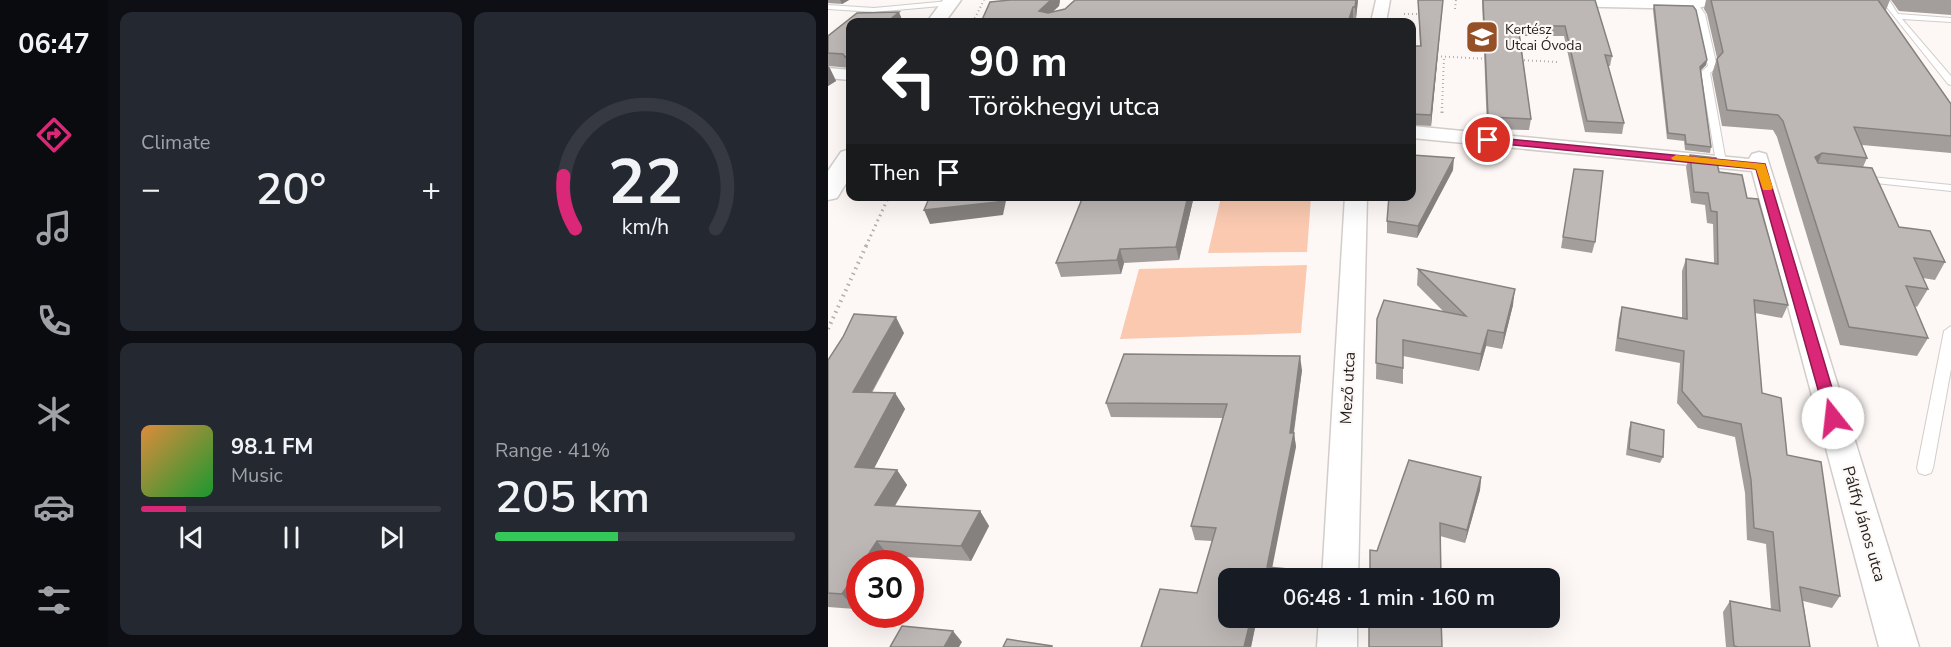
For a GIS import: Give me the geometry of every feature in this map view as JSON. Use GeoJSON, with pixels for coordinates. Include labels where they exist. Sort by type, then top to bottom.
{"type":"FeatureCollection","features":[{"type":"Feature","properties":{"kind":"street"},"geometry":{"type":"LineString","coordinates":[[1380,18],[1383,0]]}},
{"type":"Feature","properties":{"kind":"street"},"geometry":{"type":"LineString","coordinates":[[1542,2],[1694,5],[1713,0]]}},
{"type":"Feature","properties":{"kind":"street"},"geometry":{"type":"LineString","coordinates":[[939,18],[951,2]]}},
{"type":"Feature","properties":{"kind":"street"},"geometry":{"type":"LineString","coordinates":[[828,73],[846,75]]}},
{"type":"Feature","properties":{"kind":"street"},"geometry":{"type":"LineString","coordinates":[[1416,132],[1721,162]]}},
{"type":"Feature","properties":{"kind":"street","name":"Pálffy János utca"},"geometry":{"type":"LineString","coordinates":[[1721,162],[1760,162],[1899,647]]}},
{"type":"Feature","properties":{"kind":"street"},"geometry":{"type":"LineString","coordinates":[[828,192],[846,163]]}},
{"type":"Feature","properties":{"kind":"street","name":"Mező utca"},"geometry":{"type":"LineString","coordinates":[[1340,568],[1356,201]]}},
{"type":"Feature","properties":{"kind":"street"},"geometry":{"type":"LineString","coordinates":[[1336,647],[1337,628]]}},
{"type":"Feature","properties":{"kind":"lane"},"geometry":{"type":"LineString","coordinates":[[1885,0],[1951,82]]}},
{"type":"Feature","properties":{"kind":"lane"},"geometry":{"type":"LineString","coordinates":[[828,7],[874,10],[951,2]]}},
{"type":"Feature","properties":{"kind":"lane"},"geometry":{"type":"LineString","coordinates":[[1694,5],[1701,14],[1713,67],[1705,72],[1721,162]]}},
{"type":"Feature","properties":{"kind":"lane"},"geometry":{"type":"LineString","coordinates":[[1896,16],[1951,20]]}},
{"type":"Feature","properties":{"kind":"lane"},"geometry":{"type":"LineString","coordinates":[[1849,178],[1951,188]]}},
{"type":"Feature","properties":{"kind":"lane"},"geometry":{"type":"LineString","coordinates":[[1925,468],[1951,331]]}},
{"type":"Feature","properties":{"kind":"path"},"geometry":{"type":"LineString","coordinates":[[976,18],[984,0]]}},
{"type":"Feature","properties":{"kind":"path"},"geometry":{"type":"LineString","coordinates":[[1455,9],[1456,0]]}},
{"type":"Feature","properties":{"kind":"path"},"geometry":{"type":"LineString","coordinates":[[1422,56],[1490,59]]}},
{"type":"Feature","properties":{"kind":"path"},"geometry":{"type":"LineString","coordinates":[[1442,117],[1444,57]]}},
{"type":"Feature","properties":{"kind":"path"},"geometry":{"type":"LineString","coordinates":[[1513,60],[1558,62]]}},
{"type":"Feature","properties":{"kind":"path"},"geometry":{"type":"LineString","coordinates":[[828,329],[887,201]]}},
{"type":"Feature","properties":{"kind":"shaded area"},"geometry":{"type":"Polygon","coordinates":[[[1220,201],[1311,201],[1307,252],[1208,253],[1220,201]]]}},
{"type":"Feature","properties":{"kind":"shaded area"},"geometry":{"type":"Polygon","coordinates":[[[1307,265],[1301,333],[1120,339],[1139,269],[1307,265]]]}},
{"type":"Feature","properties":{"kind":"building"},"geometry":{"type":"Polygon","coordinates":[[[1051,0],[1039,11],[1048,13],[1065,9],[1075,0],[1356,0],[1349,18],[983,18],[990,2],[1051,0]]]}},
{"type":"Feature","properties":{"kind":"building"},"geometry":{"type":"Polygon","coordinates":[[[1418,0],[1443,0],[1431,115],[1416,114],[1416,46],[1421,46],[1418,0]]]}},
{"type":"Feature","properties":{"kind":"building"},"geometry":{"type":"Polygon","coordinates":[[[1483,0],[1595,0],[1612,56],[1605,55],[1624,123],[1587,121],[1565,26],[1518,26],[1531,119],[1488,117],[1483,0]]]}},
{"type":"Feature","properties":{"kind":"building"},"geometry":{"type":"Polygon","coordinates":[[[1711,0],[1878,0],[1951,104],[1951,136],[1854,127],[1867,158],[1822,153],[1815,157],[1818,163],[1872,168],[1899,227],[1930,231],[1945,262],[1914,258],[1928,289],[1906,286],[1928,338],[1849,327],[1783,121],[1778,115],[1727,110],[1717,59],[1723,52],[1711,0]]]}},
{"type":"Feature","properties":{"kind":"building"},"geometry":{"type":"Polygon","coordinates":[[[1654,5],[1693,6],[1696,10],[1707,60],[1700,67],[1711,147],[1686,144],[1685,135],[1668,133],[1654,5]]]}},
{"type":"Feature","properties":{"kind":"building"},"geometry":{"type":"Polygon","coordinates":[[[899,12],[892,18],[851,18],[857,13],[899,12]]]}},
{"type":"Feature","properties":{"kind":"building"},"geometry":{"type":"Polygon","coordinates":[[[846,22],[846,56],[828,53],[828,36],[846,22]]]}},
{"type":"Feature","properties":{"kind":"building"},"geometry":{"type":"Polygon","coordinates":[[[1416,155],[1454,158],[1418,226],[1387,221],[1389,201],[1416,201],[1416,155]]]}},
{"type":"Feature","properties":{"kind":"building"},"geometry":{"type":"Polygon","coordinates":[[[1690,155],[1716,158],[1719,172],[1742,175],[1747,198],[1758,199],[1788,305],[1754,300],[1762,393],[1781,398],[1787,455],[1821,462],[1840,596],[1800,587],[1810,647],[1734,646],[1730,601],[1780,611],[1773,532],[1754,528],[1751,480],[1741,424],[1703,416],[1682,391],[1684,351],[1618,338],[1622,307],[1687,319],[1686,259],[1718,264],[1717,212],[1711,211],[1708,193],[1694,192],[1690,155]]]}},
{"type":"Feature","properties":{"kind":"building"},"geometry":{"type":"Polygon","coordinates":[[[1574,169],[1603,171],[1595,242],[1563,237],[1574,169]]]}},
{"type":"Feature","properties":{"kind":"building"},"geometry":{"type":"Polygon","coordinates":[[[928,201],[997,201],[997,202],[924,210],[928,201]]]}},
{"type":"Feature","properties":{"kind":"building"},"geometry":{"type":"Polygon","coordinates":[[[1081,201],[1187,201],[1176,247],[1120,249],[1117,260],[1056,263],[1081,201]]]}},
{"type":"Feature","properties":{"kind":"building"},"geometry":{"type":"Polygon","coordinates":[[[1418,269],[1515,289],[1504,333],[1488,330],[1481,354],[1403,340],[1403,368],[1376,363],[1377,319],[1384,300],[1466,316],[1418,269]]]}},
{"type":"Feature","properties":{"kind":"building"},"geometry":{"type":"Polygon","coordinates":[[[854,314],[896,317],[853,392],[895,393],[855,467],[897,470],[875,505],[980,511],[961,546],[877,541],[871,550],[846,550],[846,588],[842,594],[828,593],[828,360],[854,314]]]}},
{"type":"Feature","properties":{"kind":"building"},"geometry":{"type":"Polygon","coordinates":[[[1124,354],[1300,356],[1290,433],[1294,433],[1267,567],[1277,568],[1218,568],[1218,628],[1249,628],[1244,647],[1141,647],[1160,589],[1197,593],[1216,528],[1191,526],[1227,404],[1106,403],[1124,354]]]}},
{"type":"Feature","properties":{"kind":"building"},"geometry":{"type":"Polygon","coordinates":[[[1631,422],[1664,430],[1663,457],[1629,449],[1631,422]]]}},
{"type":"Feature","properties":{"kind":"building"},"geometry":{"type":"Polygon","coordinates":[[[1409,460],[1481,477],[1467,530],[1440,523],[1441,568],[1370,568],[1370,550],[1377,551],[1409,460]]]}},
{"type":"Feature","properties":{"kind":"building"},"geometry":{"type":"Polygon","coordinates":[[[901,628],[953,631],[944,647],[890,647],[901,628]]]}},
{"type":"Feature","properties":{"kind":"building"},"geometry":{"type":"Polygon","coordinates":[[[1369,628],[1441,628],[1442,647],[1369,647],[1369,628]]]}},
{"type":"Feature","properties":{"kind":"building"},"geometry":{"type":"Polygon","coordinates":[[[1007,639],[1052,646],[1052,647],[1003,647],[1007,639]]]}},
{"type":"Feature","properties":{"kind":"slow traffic"},"geometry":{"type":"LineString","coordinates":[[1676,158],[1761,166],[1767,188]]}},
{"type":"Feature","properties":{"kind":"place","name":"Kertész Utcai Óvoda"},"geometry":{"type":"Point","coordinates":[1482,37]}},
{"type":"Feature","properties":{"kind":"route"},"geometry":{"type":"LineString","coordinates":[[1488,140],[1761,166],[1833,418]]}}]}
